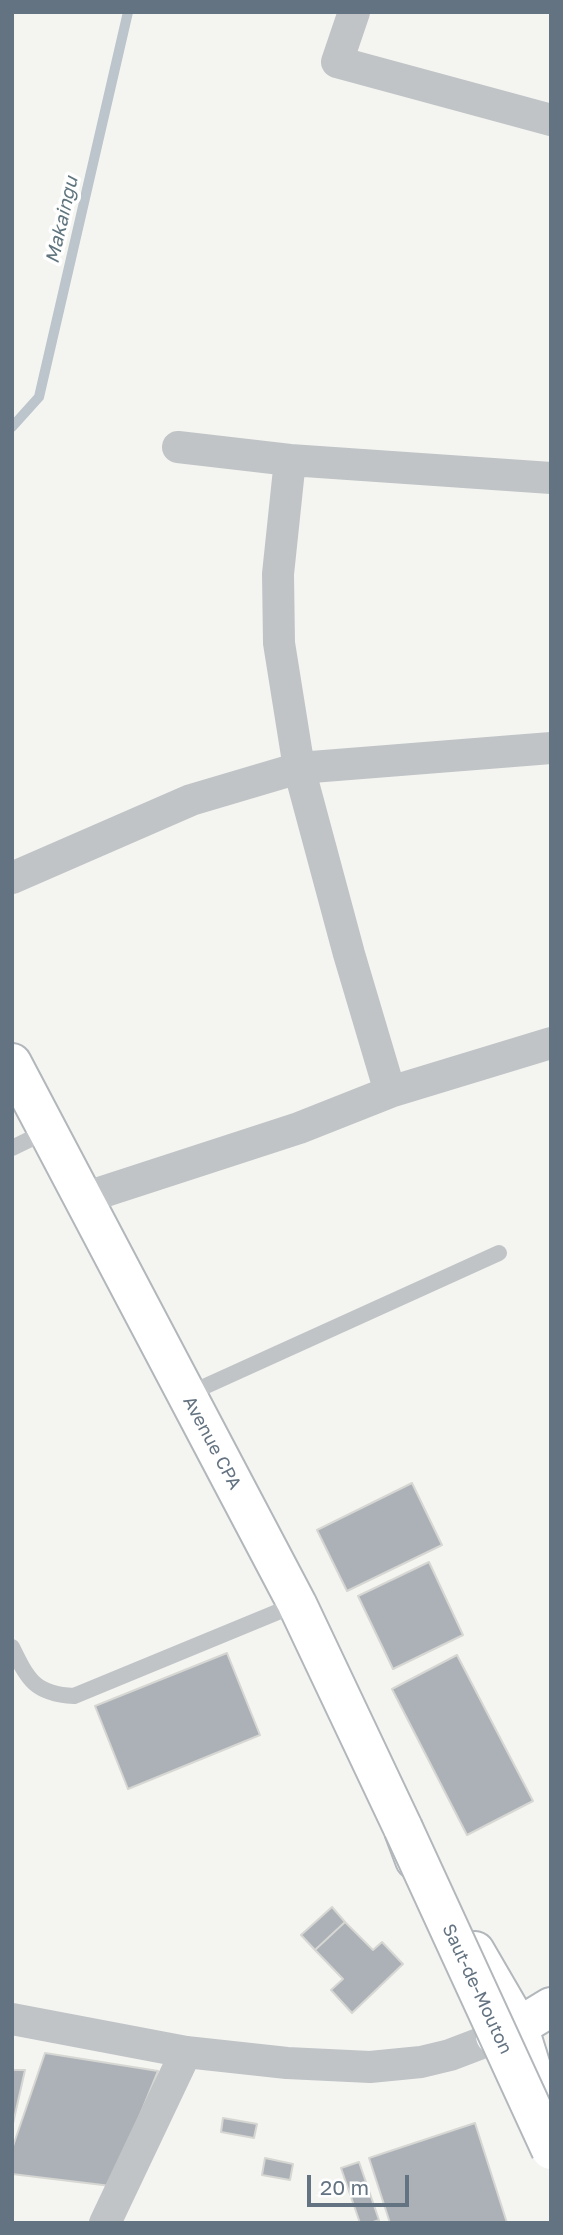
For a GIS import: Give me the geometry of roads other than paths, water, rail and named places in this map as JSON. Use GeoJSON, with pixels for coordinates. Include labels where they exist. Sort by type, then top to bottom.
{"type":"FeatureCollection","features":[{"type":"Feature","properties":{"kind":"street"},"geometry":{"type":"LineString","coordinates":[[354,12],[337,62],[551,120]]}},
{"type":"Feature","properties":{"kind":"street"},"geometry":{"type":"LineString","coordinates":[[178,447],[290,460],[551,478]]}},
{"type":"Feature","properties":{"kind":"street"},"geometry":{"type":"LineString","coordinates":[[290,460],[278,574],[279,643],[299,768],[349,954],[390,1092]]}},
{"type":"Feature","properties":{"kind":"street"},"geometry":{"type":"LineString","coordinates":[[12,878],[191,800],[299,768],[551,748]]}},
{"type":"Feature","properties":{"kind":"street"},"geometry":{"type":"LineString","coordinates":[[83,1198],[299,1128],[390,1092],[551,1043]]}},
{"type":"Feature","properties":{"kind":"street","name":"Avenue CPA"},"geometry":{"type":"LineString","coordinates":[[12,1063],[298,1604],[403,1828]]}},
{"type":"Feature","properties":{"kind":"street"},"geometry":{"type":"LineString","coordinates":[[403,1828],[535,2016],[551,2131]]}},
{"type":"Feature","properties":{"kind":"street"},"geometry":{"type":"LineString","coordinates":[[403,1828],[484,2042],[551,2157]]}},
{"type":"Feature","properties":{"kind":"street","name":"Saut-de-Mouton"},"geometry":{"type":"LineString","coordinates":[[403,1828],[551,2150]]}},
{"type":"Feature","properties":{"kind":"street"},"geometry":{"type":"LineString","coordinates":[[12,2019],[187,2052],[287,2063],[370,2067],[421,2062],[450,2055],[484,2042],[535,2016]]}},
{"type":"Feature","properties":{"kind":"street"},"geometry":{"type":"LineString","coordinates":[[105,2223],[187,2052]]}},
{"type":"Feature","properties":{"kind":"lane"},"geometry":{"type":"LineString","coordinates":[[12,1148],[47,1131]]}},
{"type":"Feature","properties":{"kind":"lane"},"geometry":{"type":"LineString","coordinates":[[186,1395],[499,1253]]}},
{"type":"Feature","properties":{"kind":"lane"},"geometry":{"type":"LineString","coordinates":[[12,1647],[35,1686],[54,1695],[74,1696],[298,1604]]}},
{"type":"Feature","properties":{"kind":"waterway","name":"Makaingu"},"geometry":{"type":"LineString","coordinates":[[12,427],[39,397],[128,12]]}}]}
